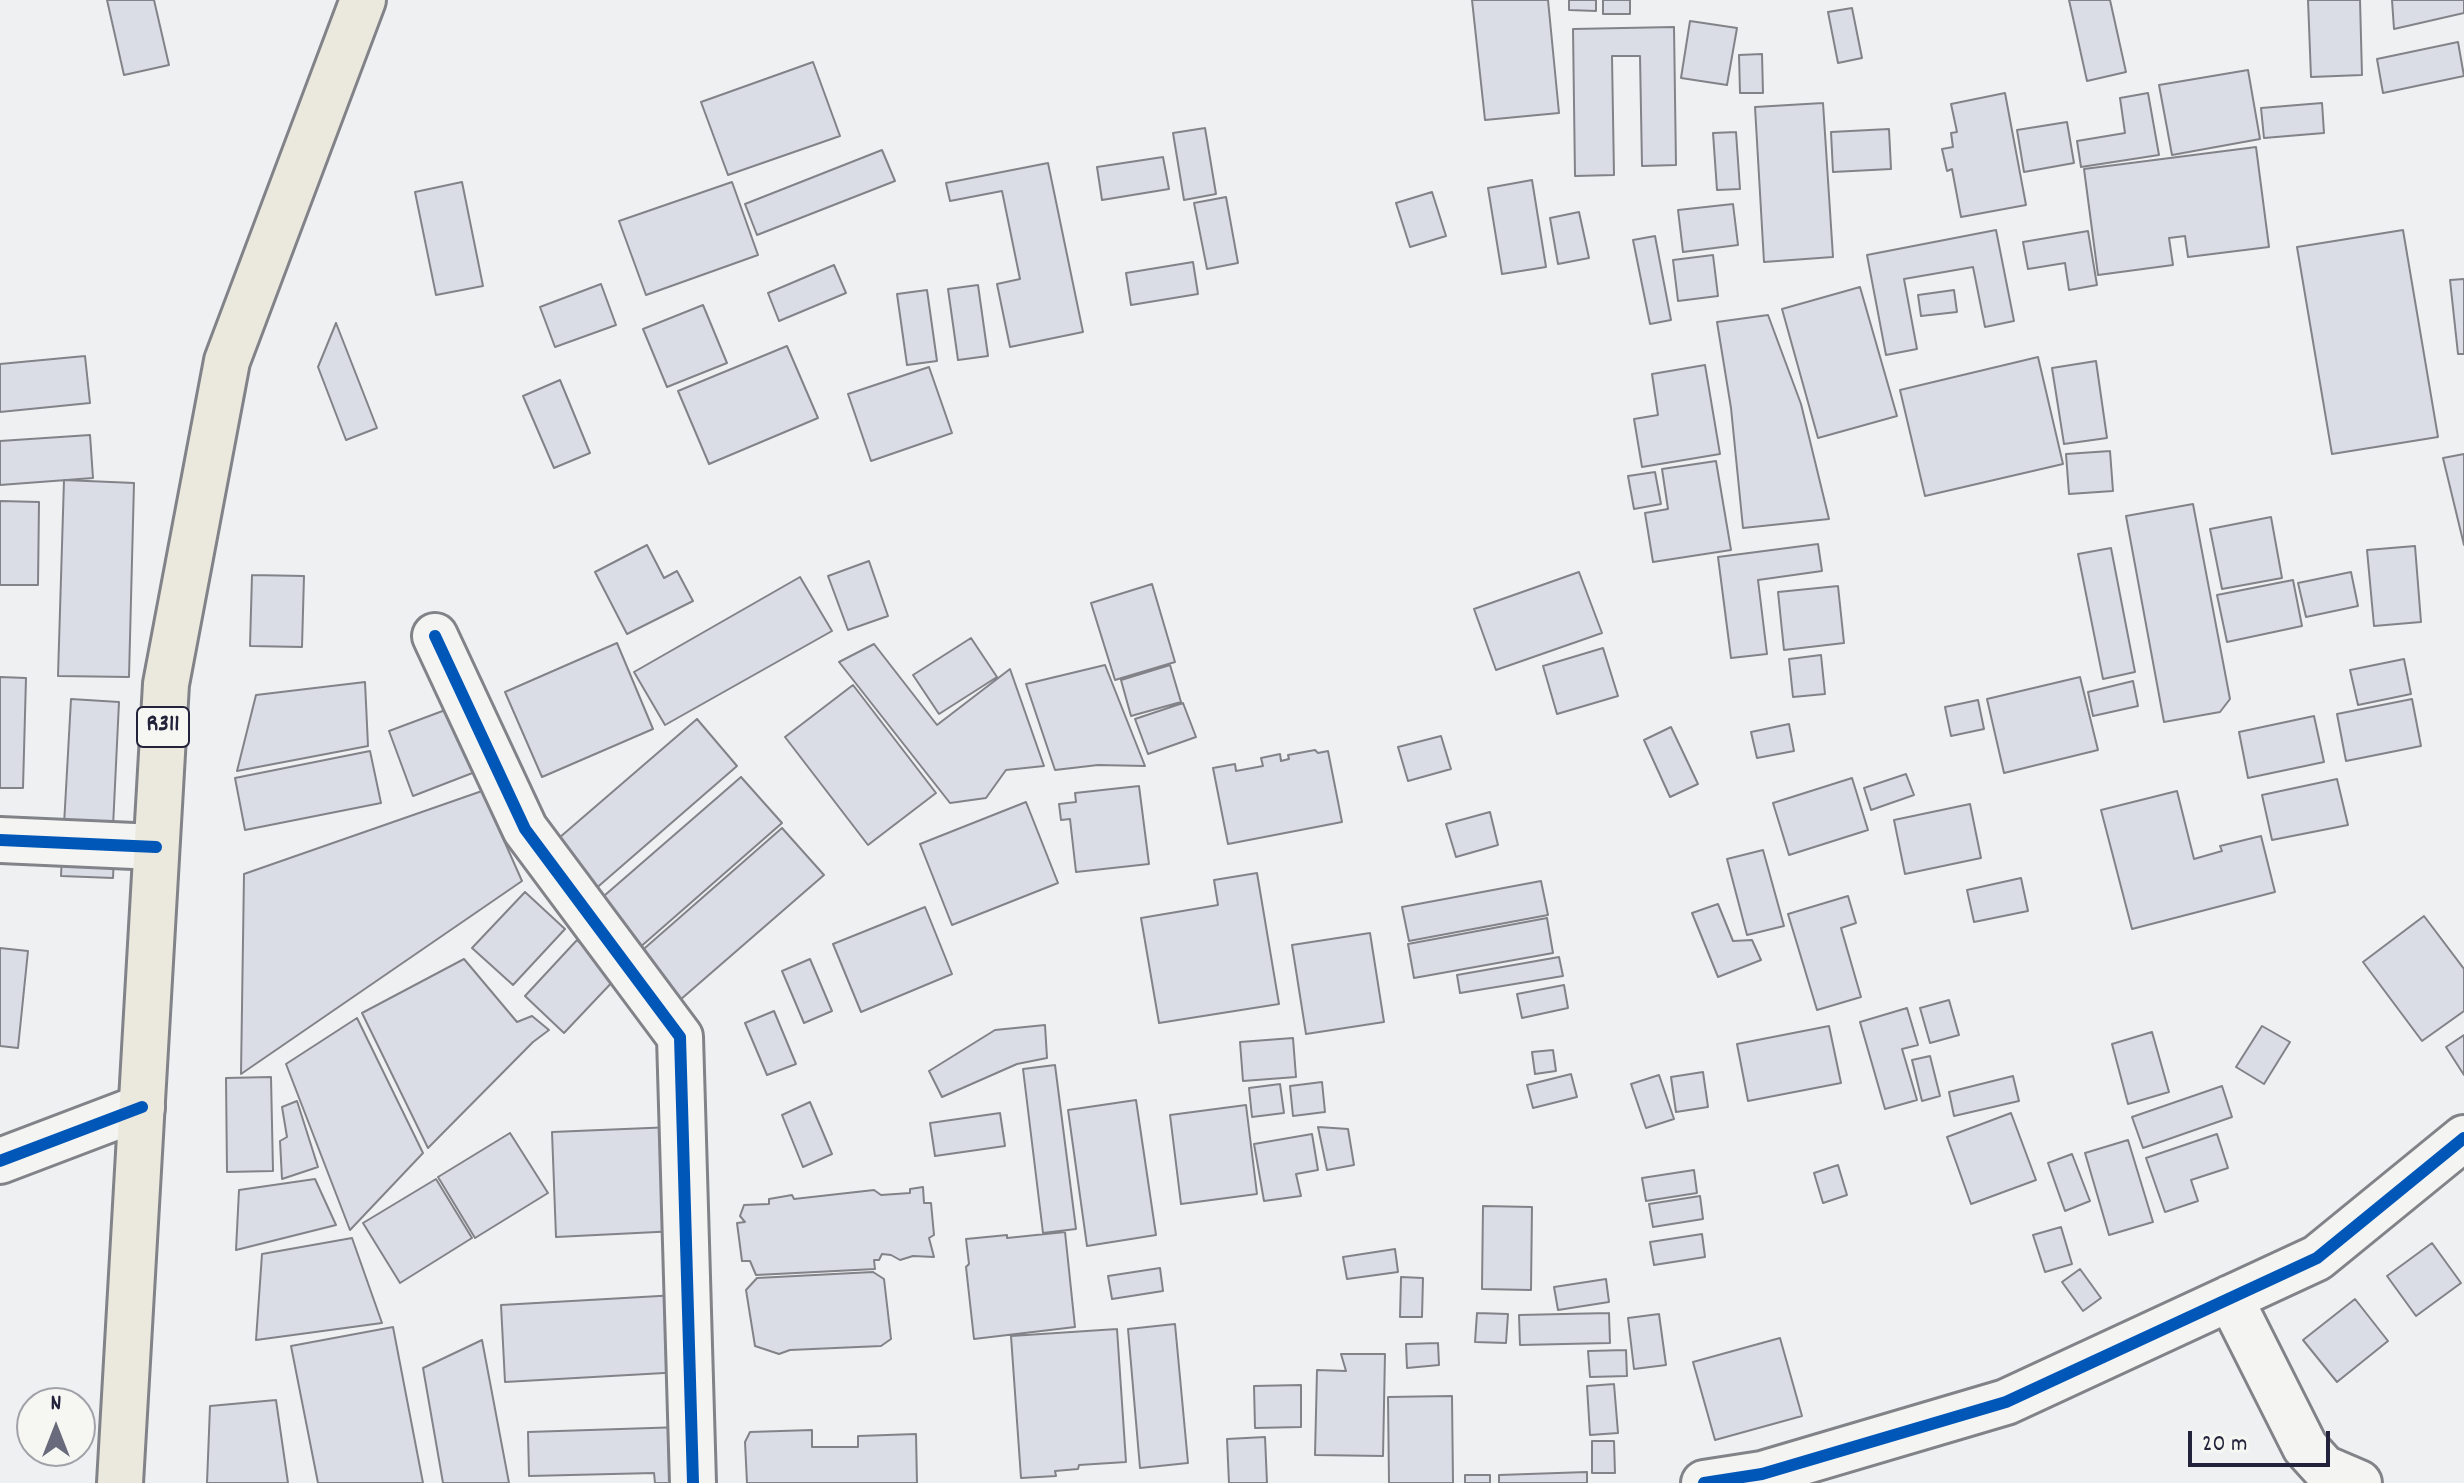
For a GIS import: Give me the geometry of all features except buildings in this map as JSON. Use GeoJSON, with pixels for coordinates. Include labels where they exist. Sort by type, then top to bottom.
{"type":"FeatureCollection","features":[{"type":"Feature","properties":{"kind":"main road","name":"R311"},"geometry":{"type":"LineString","coordinates":[[120,1483],[166,684],[227,361],[363,0]]}},
{"type":"Feature","properties":{"kind":"street"},"geometry":{"type":"LineString","coordinates":[[435,636],[525,829],[680,1037],[693,1483]]}},
{"type":"Feature","properties":{"kind":"street"},"geometry":{"type":"LineString","coordinates":[[0,840],[156,847]]}},
{"type":"Feature","properties":{"kind":"street"},"geometry":{"type":"LineString","coordinates":[[0,1161],[142,1107]]}},
{"type":"Feature","properties":{"kind":"street"},"geometry":{"type":"LineString","coordinates":[[1704,1483],[1762,1474],[2006,1402],[2317,1258],[2464,1138]]}},
{"type":"Feature","properties":{"kind":"street"},"geometry":{"type":"LineString","coordinates":[[2230,1298],[2305,1447],[2324,1468],[2359,1483]]}},
{"type":"Feature","properties":{"kind":"cycle path"},"geometry":{"type":"LineString","coordinates":[[435,636],[525,829],[680,1037],[693,1483]]}},
{"type":"Feature","properties":{"kind":"cycle path"},"geometry":{"type":"LineString","coordinates":[[0,840],[156,847]]}},
{"type":"Feature","properties":{"kind":"cycle path"},"geometry":{"type":"LineString","coordinates":[[0,1161],[142,1107]]}},
{"type":"Feature","properties":{"kind":"cycle path"},"geometry":{"type":"LineString","coordinates":[[1704,1483],[1762,1474],[2006,1402],[2317,1258],[2464,1138]]}}]}
